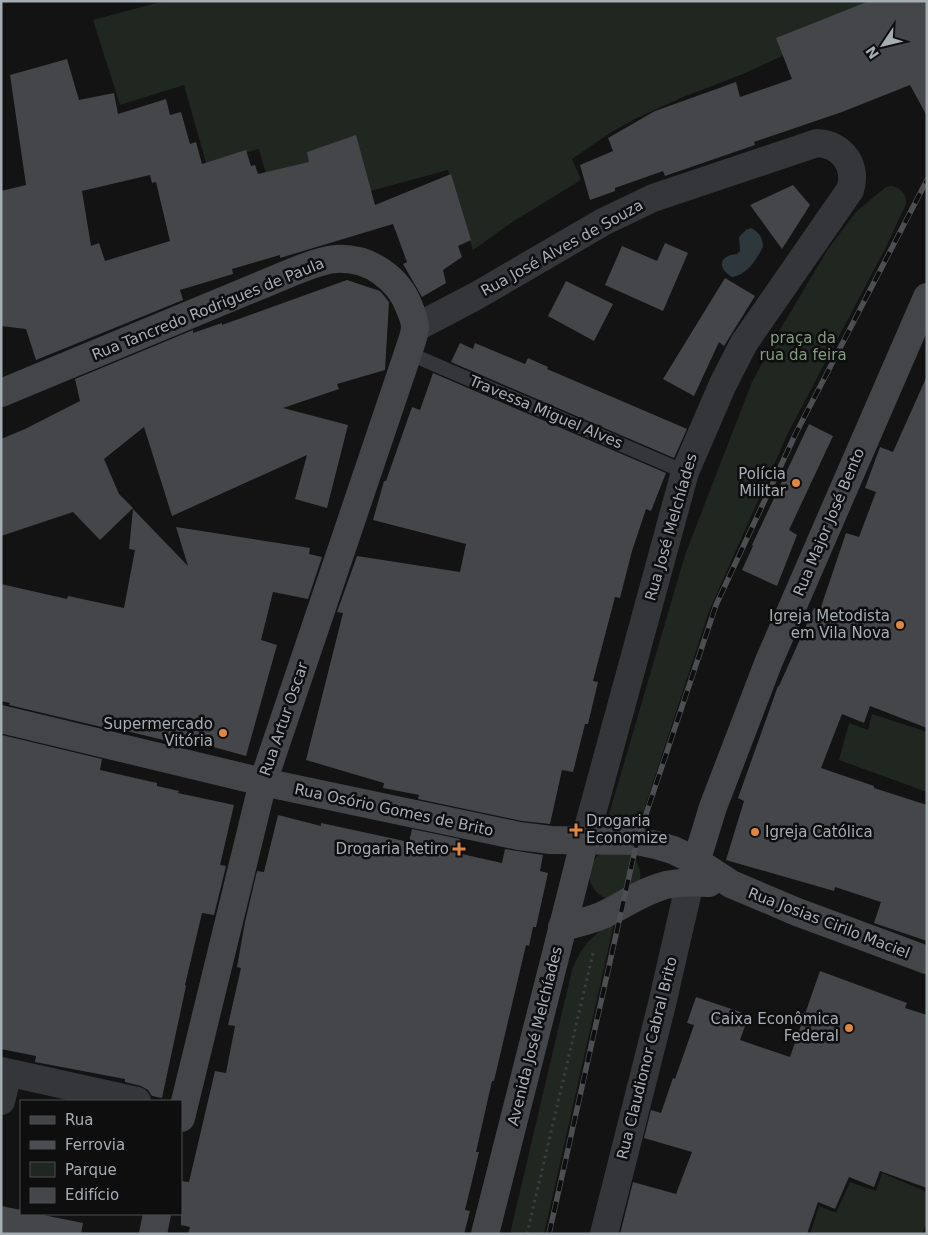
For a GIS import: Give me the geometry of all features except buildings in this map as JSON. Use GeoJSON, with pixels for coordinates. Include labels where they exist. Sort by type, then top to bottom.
{"type":"FeatureCollection","features":[{"type":"Feature","properties":{"kind":"street","name":"Rua José Melchíades"},"geometry":{"type":"LineString","coordinates":[[585,839],[685,472],[723,384],[744,344],[850,190],[853,178],[852,172],[846,158],[838,149],[828,144],[817,143],[798,148]]}},
{"type":"Feature","properties":{"kind":"street","name":"Rua José Alves de Souza"},"geometry":{"type":"LineString","coordinates":[[412,341],[476,296],[603,222],[653,198],[798,148]]}},
{"type":"Feature","properties":{"kind":"street","name":"Rua Tancredo Rodrigues de Paula"},"geometry":{"type":"LineString","coordinates":[[1,393],[295,271],[326,260],[355,260],[384,272],[401,289],[410,309],[412,341]]}},
{"type":"Feature","properties":{"kind":"street","name":"Rua Major José Bento"},"geometry":{"type":"LineString","coordinates":[[693,871],[713,807],[769,661],[927,297]]}},
{"type":"Feature","properties":{"kind":"street","name":"Rua Artur Oscar"},"geometry":{"type":"LineString","coordinates":[[182,1113],[263,782],[412,341]]}},
{"type":"Feature","properties":{"kind":"street","name":"Rua Osório Gomes de Brito"},"geometry":{"type":"LineString","coordinates":[[1,718],[263,782],[519,836],[551,840],[585,839]]}},
{"type":"Feature","properties":{"kind":"street","name":"Rua Josias Cirilo Maciel"},"geometry":{"type":"LineString","coordinates":[[585,839],[637,841],[673,850],[693,871],[927,960]]}},
{"type":"Feature","properties":{"kind":"street","name":"Avenida José Melchíades"},"geometry":{"type":"LineString","coordinates":[[485,1234],[585,839]]}},
{"type":"Feature","properties":{"kind":"street","name":"Rua Josias Cirilo Maciel"},"geometry":{"type":"LineString","coordinates":[[562,927],[603,915],[646,892],[668,885],[693,871]]}},
{"type":"Feature","properties":{"kind":"street","name":"Rua Claudionor Cabral Brito"},"geometry":{"type":"LineString","coordinates":[[604,1234],[662,1004],[693,871]]}},
{"type":"Feature","properties":{"kind":"street"},"geometry":{"type":"LineString","coordinates":[[1,1101],[5,1072],[132,1100]]}},
{"type":"Feature","properties":{"kind":"street"},"geometry":{"type":"LineString","coordinates":[[152,1234],[158,1215]]}},
{"type":"Feature","properties":{"kind":"lane","name":"Travessa Miguel Alves"},"geometry":{"type":"LineString","coordinates":[[412,341],[685,472]]}},
{"type":"Feature","properties":{"kind":"path"},"geometry":{"type":"LineString","coordinates":[[527,1234],[603,915]]}},
{"type":"Feature","properties":{"kind":"green space"},"geometry":{"type":"Polygon","coordinates":[[[164,1],[901,1],[743,74],[683,97],[613,131],[572,159],[581,180],[514,221],[473,250],[448,170],[278,216],[259,149],[206,163],[184,85],[120,105],[93,20],[164,1]]]}},
{"type":"Feature","properties":{"kind":"green space","name":"praça da rua da feira"},"geometry":{"type":"Polygon","coordinates":[[[891,186],[902,192],[906,204],[885,249],[788,433],[709,611],[641,819],[634,823],[611,823],[608,818],[685,555],[752,382],[781,328],[828,249],[857,211],[886,187],[891,186]]]}},
{"type":"Feature","properties":{"kind":"green space"},"geometry":{"type":"Polygon","coordinates":[[[872,714],[927,732],[927,792],[839,760],[849,723],[868,730],[872,714]]]}},
{"type":"Feature","properties":{"kind":"green space"},"geometry":{"type":"Polygon","coordinates":[[[604,851],[628,852],[636,861],[640,873],[640,881],[611,900],[596,891],[590,878],[592,864],[604,851]]]}},
{"type":"Feature","properties":{"kind":"green space"},"geometry":{"type":"Polygon","coordinates":[[[615,919],[544,1234],[510,1234],[572,970],[585,946],[615,919]]]}},
{"type":"Feature","properties":{"kind":"green space"},"geometry":{"type":"Polygon","coordinates":[[[882,1173],[927,1192],[927,1222],[922,1234],[810,1234],[819,1206],[836,1213],[850,1182],[876,1191],[882,1173]]]}},
{"type":"Feature","properties":{"kind":"shaded area"},"geometry":{"type":"Polygon","coordinates":[[[751,228],[760,236],[763,247],[747,270],[732,277],[724,270],[722,263],[727,257],[740,251],[739,237],[751,228]]]}},
{"type":"Feature","properties":{"kind":"railway"},"geometry":{"type":"LineString","coordinates":[[549,1234],[637,841],[716,605],[796,433],[927,180]]}},
{"type":"Feature","properties":{"kind":"place","name":"Polícia Militar"},"geometry":{"type":"Point","coordinates":[796,483]}},
{"type":"Feature","properties":{"kind":"place","name":"Igreja Metodista em Vila Nova"},"geometry":{"type":"Point","coordinates":[900,625]}},
{"type":"Feature","properties":{"kind":"place","name":"Supermercado Vitória"},"geometry":{"type":"Point","coordinates":[223,733]}},
{"type":"Feature","properties":{"kind":"place","name":"Drogaria Economize"},"geometry":{"type":"Point","coordinates":[576,830]}},
{"type":"Feature","properties":{"kind":"place","name":"Igreja Católica"},"geometry":{"type":"Point","coordinates":[755,832]}},
{"type":"Feature","properties":{"kind":"place","name":"Drogaria Retiro"},"geometry":{"type":"Point","coordinates":[459,849]}},
{"type":"Feature","properties":{"kind":"place","name":"Caixa Econômica Federal"},"geometry":{"type":"Point","coordinates":[849,1028]}}]}
